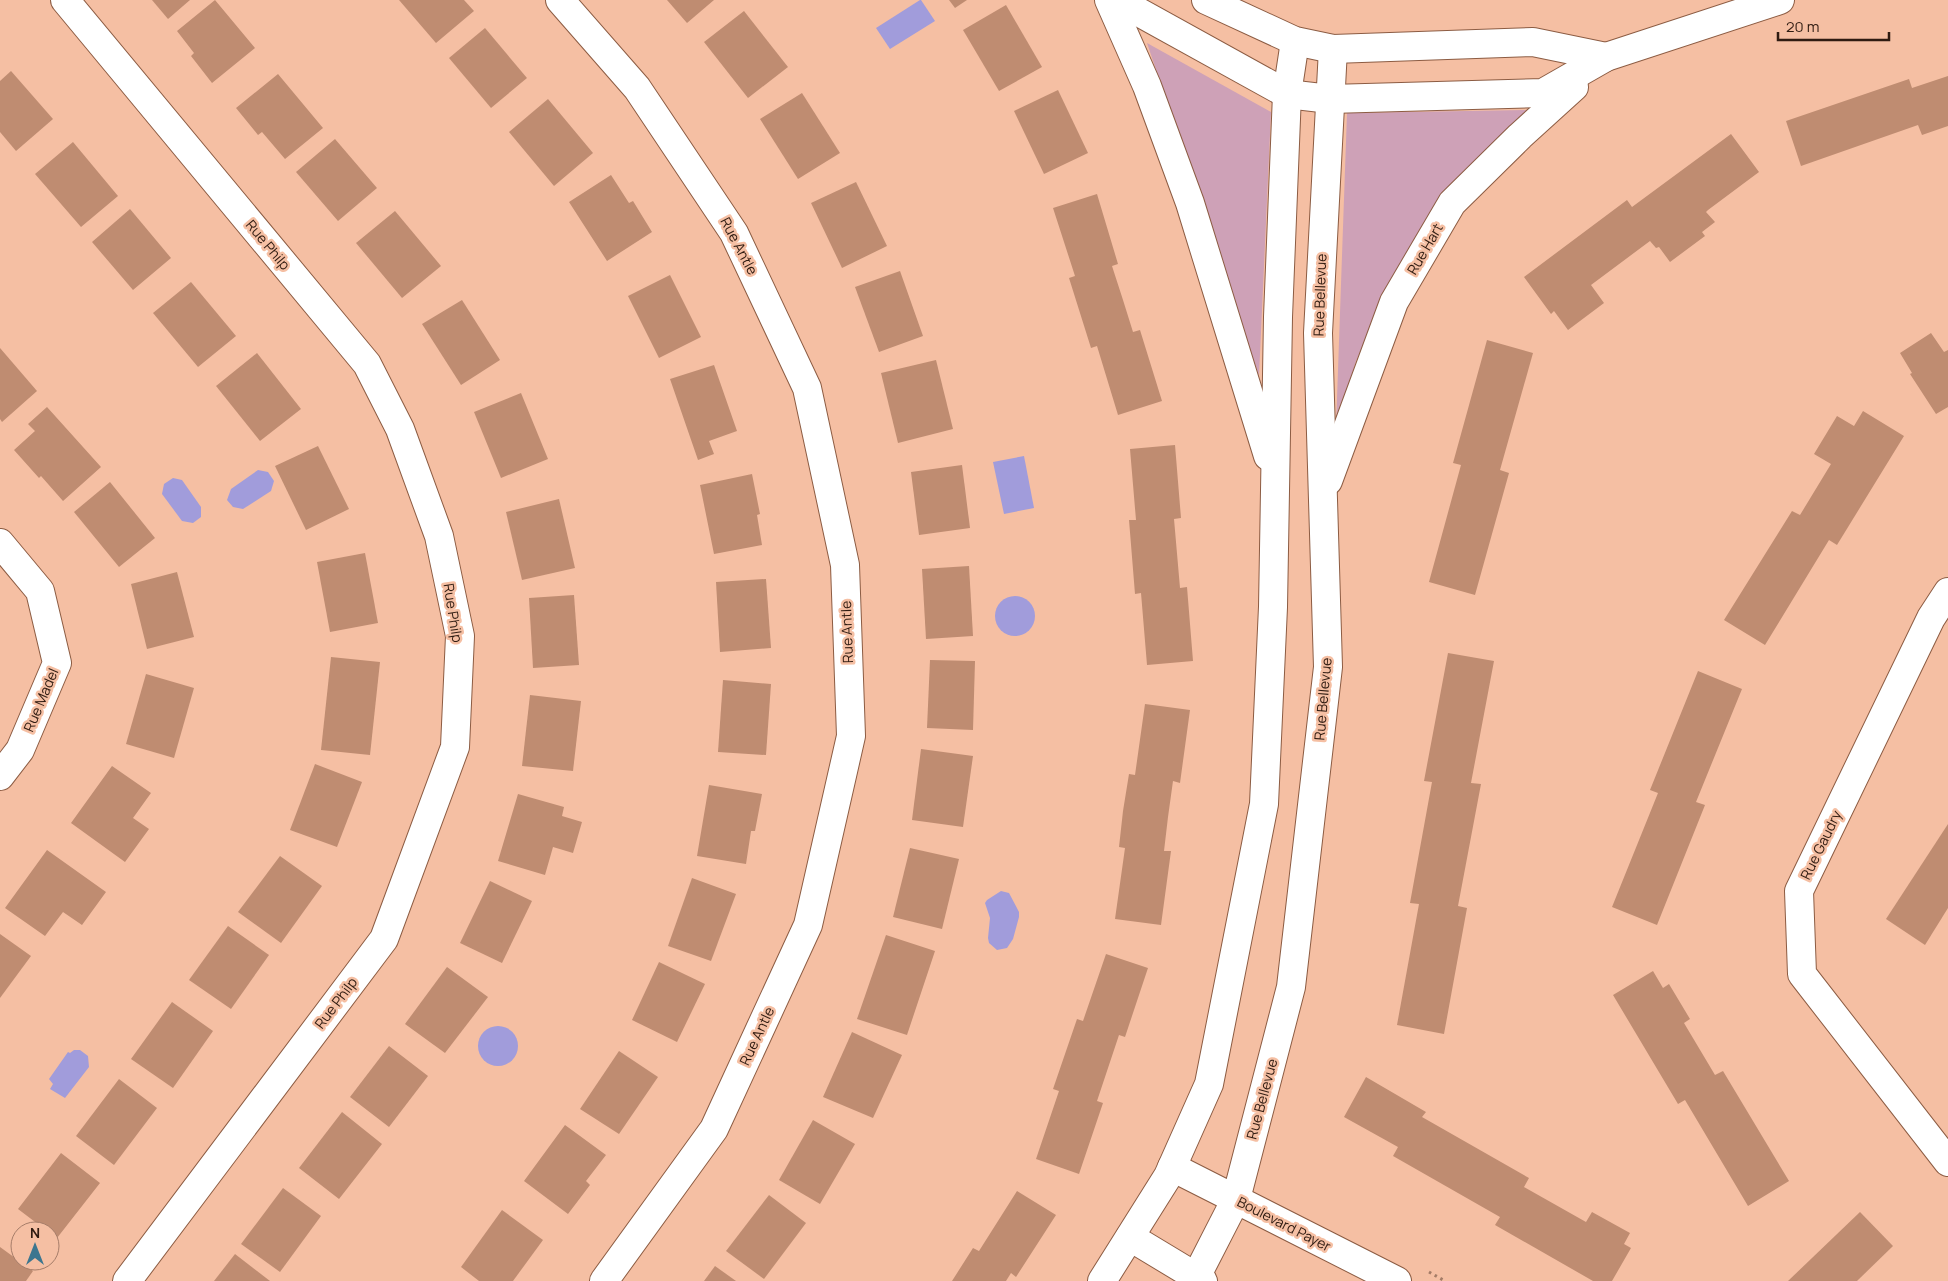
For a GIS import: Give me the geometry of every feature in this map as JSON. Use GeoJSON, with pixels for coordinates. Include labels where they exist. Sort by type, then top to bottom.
{"type":"FeatureCollection","features":[{"type":"Feature","properties":{"kind":"street","name":"Rue Philp"},"geometry":{"type":"LineString","coordinates":[[66,0],[367,364],[400,429],[439,536],[460,636],[455,747],[384,939],[126,1281]]}},
{"type":"Feature","properties":{"kind":"street","name":"Rue Antle"},"geometry":{"type":"LineString","coordinates":[[560,0],[637,88],[734,233],[807,388],[846,574],[851,736],[808,925],[714,1130],[604,1281]]}},
{"type":"Feature","properties":{"kind":"street"},"geometry":{"type":"LineString","coordinates":[[1109,0],[1146,86],[1190,203],[1276,480]]}},
{"type":"Feature","properties":{"kind":"street"},"geometry":{"type":"LineString","coordinates":[[1117,0],[1287,94],[1330,99]]}},
{"type":"Feature","properties":{"kind":"street"},"geometry":{"type":"LineString","coordinates":[[1206,0],[1295,41],[1333,49]]}},
{"type":"Feature","properties":{"kind":"street","name":"Rue Hart"},"geometry":{"type":"LineString","coordinates":[[1330,99],[1543,93],[1606,57],[1780,0]]}},
{"type":"Feature","properties":{"kind":"street"},"geometry":{"type":"LineString","coordinates":[[1102,1281],[1168,1176],[1209,1084],[1264,804],[1273,607],[1278,317],[1287,94],[1295,41]]}},
{"type":"Feature","properties":{"kind":"street","name":"Rue Hart"},"geometry":{"type":"LineString","coordinates":[[1333,49],[1533,42],[1606,57]]}},
{"type":"Feature","properties":{"kind":"street","name":"Rue Bellevue"},"geometry":{"type":"LineString","coordinates":[[1198,1280],[1236,1199],[1291,987],[1328,667],[1318,333],[1333,49]]}},
{"type":"Feature","properties":{"kind":"street","name":"Rue Hart"},"geometry":{"type":"LineString","coordinates":[[1323,494],[1394,302],[1452,203],[1520,136],[1606,57]]}},
{"type":"Feature","properties":{"kind":"street","name":"Rue Madel"},"geometry":{"type":"LineString","coordinates":[[0,543],[40,591],[57,663],[20,750],[0,776]]}},
{"type":"Feature","properties":{"kind":"street","name":"Rue Gaudry"},"geometry":{"type":"LineString","coordinates":[[1948,592],[1931,618],[1799,891],[1802,974],[1948,1162]]}},
{"type":"Feature","properties":{"kind":"street","name":"Boulevard Payer"},"geometry":{"type":"LineString","coordinates":[[1172,1167],[1397,1281]]}},
{"type":"Feature","properties":{"kind":"street"},"geometry":{"type":"LineString","coordinates":[[1130,1237],[1198,1280]]}},
{"type":"Feature","properties":{"kind":"shaded area"},"geometry":{"type":"Polygon","coordinates":[[[920,0],[935,21],[890,49],[876,28],[920,0]]]}},
{"type":"Feature","properties":{"kind":"shaded area"},"geometry":{"type":"Polygon","coordinates":[[[1147,43],[1271,112],[1259,376],[1147,43]]]}},
{"type":"Feature","properties":{"kind":"shaded area"},"geometry":{"type":"Polygon","coordinates":[[[1533,110],[1374,321],[1356,361],[1336,427],[1347,113],[1533,110]]]}},
{"type":"Feature","properties":{"kind":"shaded area"},"geometry":{"type":"Polygon","coordinates":[[[1024,456],[1034,508],[1004,514],[993,462],[1024,456]]]}},
{"type":"Feature","properties":{"kind":"shaded area"},"geometry":{"type":"Polygon","coordinates":[[[258,470],[268,472],[274,481],[271,491],[243,509],[233,507],[227,500],[231,489],[258,470]]]}},
{"type":"Feature","properties":{"kind":"shaded area"},"geometry":{"type":"Polygon","coordinates":[[[173,478],[182,480],[201,507],[201,517],[193,523],[182,521],[162,494],[164,484],[173,478]]]}},
{"type":"Feature","properties":{"kind":"shaded area"},"geometry":{"type":"Polygon","coordinates":[[[1015,596],[1029,602],[1035,616],[1029,630],[1015,636],[1001,630],[995,616],[1001,602],[1015,596]]]}},
{"type":"Feature","properties":{"kind":"shaded area"},"geometry":{"type":"Polygon","coordinates":[[[1001,891],[1009,893],[1019,912],[1019,917],[1013,939],[1007,948],[997,950],[989,943],[990,918],[985,903],[1001,891]]]}},
{"type":"Feature","properties":{"kind":"shaded area"},"geometry":{"type":"Polygon","coordinates":[[[498,1026],[512,1032],[518,1046],[512,1060],[498,1066],[484,1060],[478,1046],[484,1032],[498,1026]]]}},
{"type":"Feature","properties":{"kind":"shaded area"},"geometry":{"type":"Polygon","coordinates":[[[74,1050],[80,1050],[88,1056],[89,1067],[65,1098],[50,1089],[53,1084],[49,1079],[68,1052],[70,1053],[74,1050]]]}},
{"type":"Feature","properties":{"kind":"building"},"geometry":{"type":"Polygon","coordinates":[[[152,0],[190,0],[168,19],[152,0]]]}},
{"type":"Feature","properties":{"kind":"building"},"geometry":{"type":"Polygon","coordinates":[[[215,0],[255,48],[212,83],[191,56],[194,53],[177,31],[215,0]]]}},
{"type":"Feature","properties":{"kind":"building"},"geometry":{"type":"Polygon","coordinates":[[[399,0],[464,0],[474,11],[436,43],[399,0]]]}},
{"type":"Feature","properties":{"kind":"building"},"geometry":{"type":"Polygon","coordinates":[[[667,0],[714,0],[687,23],[667,0]]]}},
{"type":"Feature","properties":{"kind":"building"},"geometry":{"type":"Polygon","coordinates":[[[949,0],[967,0],[955,8],[949,0]]]}},
{"type":"Feature","properties":{"kind":"building"},"geometry":{"type":"Polygon","coordinates":[[[1006,5],[1042,67],[999,91],[963,30],[1006,5]]]}},
{"type":"Feature","properties":{"kind":"building"},"geometry":{"type":"Polygon","coordinates":[[[744,11],[788,67],[748,98],[704,42],[744,11]]]}},
{"type":"Feature","properties":{"kind":"building"},"geometry":{"type":"Polygon","coordinates":[[[485,28],[527,78],[491,108],[449,58],[485,28]]]}},
{"type":"Feature","properties":{"kind":"building"},"geometry":{"type":"Polygon","coordinates":[[[11,71],[53,119],[16,151],[0,132],[0,81],[11,71]]]}},
{"type":"Feature","properties":{"kind":"building"},"geometry":{"type":"Polygon","coordinates":[[[278,74],[323,128],[285,159],[262,132],[258,135],[236,108],[278,74]]]}},
{"type":"Feature","properties":{"kind":"building"},"geometry":{"type":"Polygon","coordinates":[[[1948,76],[1948,126],[1922,135],[1918,125],[1801,166],[1786,121],[1909,79],[1912,88],[1948,76]]]}},
{"type":"Feature","properties":{"kind":"building"},"geometry":{"type":"Polygon","coordinates":[[[1058,90],[1088,153],[1044,174],[1014,111],[1058,90]]]}},
{"type":"Feature","properties":{"kind":"building"},"geometry":{"type":"Polygon","coordinates":[[[802,93],[840,153],[798,179],[760,119],[802,93]]]}},
{"type":"Feature","properties":{"kind":"building"},"geometry":{"type":"Polygon","coordinates":[[[548,99],[593,153],[554,186],[509,132],[548,99]]]}},
{"type":"Feature","properties":{"kind":"building"},"geometry":{"type":"Polygon","coordinates":[[[1731,134],[1759,172],[1706,212],[1715,222],[1702,232],[1705,236],[1670,262],[1659,247],[1656,248],[1650,241],[1591,285],[1604,303],[1568,330],[1554,311],[1551,314],[1524,277],[1627,200],[1632,207],[1731,134]]]}},
{"type":"Feature","properties":{"kind":"building"},"geometry":{"type":"Polygon","coordinates":[[[335,139],[377,188],[338,221],[296,172],[335,139]]]}},
{"type":"Feature","properties":{"kind":"building"},"geometry":{"type":"Polygon","coordinates":[[[73,142],[118,196],[81,227],[35,174],[73,142]]]}},
{"type":"Feature","properties":{"kind":"building"},"geometry":{"type":"Polygon","coordinates":[[[611,175],[629,203],[633,201],[652,232],[607,261],[569,202],[611,175]]]}},
{"type":"Feature","properties":{"kind":"building"},"geometry":{"type":"Polygon","coordinates":[[[856,182],[887,246],[842,268],[811,203],[856,182]]]}},
{"type":"Feature","properties":{"kind":"building"},"geometry":{"type":"Polygon","coordinates":[[[1097,194],[1118,264],[1112,266],[1133,332],[1140,330],[1162,401],[1118,415],[1097,346],[1091,348],[1069,278],[1075,276],[1053,208],[1097,194]]]}},
{"type":"Feature","properties":{"kind":"building"},"geometry":{"type":"Polygon","coordinates":[[[130,209],[171,258],[133,290],[92,242],[130,209]]]}},
{"type":"Feature","properties":{"kind":"building"},"geometry":{"type":"Polygon","coordinates":[[[395,211],[441,266],[402,298],[356,243],[395,211]]]}},
{"type":"Feature","properties":{"kind":"building"},"geometry":{"type":"Polygon","coordinates":[[[900,271],[923,336],[879,352],[855,287],[900,271]]]}},
{"type":"Feature","properties":{"kind":"building"},"geometry":{"type":"Polygon","coordinates":[[[670,275],[701,337],[659,358],[628,296],[670,275]]]}},
{"type":"Feature","properties":{"kind":"building"},"geometry":{"type":"Polygon","coordinates":[[[191,282],[236,336],[198,367],[153,313],[191,282]]]}},
{"type":"Feature","properties":{"kind":"building"},"geometry":{"type":"Polygon","coordinates":[[[462,300],[500,360],[461,385],[422,324],[462,300]]]}},
{"type":"Feature","properties":{"kind":"building"},"geometry":{"type":"Polygon","coordinates":[[[1931,333],[1944,352],[1948,350],[1948,407],[1936,414],[1910,374],[1912,373],[1900,353],[1931,333]]]}},
{"type":"Feature","properties":{"kind":"building"},"geometry":{"type":"Polygon","coordinates":[[[1487,340],[1533,353],[1500,470],[1509,473],[1475,595],[1429,582],[1461,465],[1453,463],[1487,340]]]}},
{"type":"Feature","properties":{"kind":"building"},"geometry":{"type":"Polygon","coordinates":[[[0,348],[37,391],[2,422],[0,419],[0,348]]]}},
{"type":"Feature","properties":{"kind":"building"},"geometry":{"type":"Polygon","coordinates":[[[257,353],[301,409],[260,441],[216,386],[257,353]]]}},
{"type":"Feature","properties":{"kind":"building"},"geometry":{"type":"Polygon","coordinates":[[[936,360],[953,429],[898,443],[881,373],[936,360]]]}},
{"type":"Feature","properties":{"kind":"building"},"geometry":{"type":"Polygon","coordinates":[[[714,365],[737,431],[709,441],[714,454],[698,460],[670,379],[714,365]]]}},
{"type":"Feature","properties":{"kind":"building"},"geometry":{"type":"Polygon","coordinates":[[[521,393],[548,459],[501,478],[474,412],[521,393]]]}},
{"type":"Feature","properties":{"kind":"building"},"geometry":{"type":"Polygon","coordinates":[[[47,407],[101,467],[63,501],[14,450],[35,431],[28,424],[47,407]]]}},
{"type":"Feature","properties":{"kind":"building"},"geometry":{"type":"Polygon","coordinates":[[[1863,411],[1904,436],[1837,545],[1829,540],[1765,645],[1724,620],[1792,511],[1800,515],[1831,464],[1814,454],[1837,416],[1854,426],[1863,411]]]}},
{"type":"Feature","properties":{"kind":"building"},"geometry":{"type":"Polygon","coordinates":[[[1175,445],[1181,518],[1174,519],[1180,588],[1187,587],[1193,661],[1147,665],[1141,593],[1135,594],[1129,520],[1136,520],[1130,449],[1175,445]]]}},
{"type":"Feature","properties":{"kind":"building"},"geometry":{"type":"Polygon","coordinates":[[[318,446],[349,509],[306,530],[275,466],[318,446]]]}},
{"type":"Feature","properties":{"kind":"building"},"geometry":{"type":"Polygon","coordinates":[[[962,465],[970,528],[919,535],[911,472],[962,465]]]}},
{"type":"Feature","properties":{"kind":"building"},"geometry":{"type":"Polygon","coordinates":[[[752,474],[760,514],[757,515],[762,545],[714,554],[700,485],[752,474]]]}},
{"type":"Feature","properties":{"kind":"building"},"geometry":{"type":"Polygon","coordinates":[[[110,482],[155,538],[119,567],[74,512],[110,482]]]}},
{"type":"Feature","properties":{"kind":"building"},"geometry":{"type":"Polygon","coordinates":[[[559,499],[575,568],[522,580],[506,512],[559,499]]]}},
{"type":"Feature","properties":{"kind":"building"},"geometry":{"type":"Polygon","coordinates":[[[365,553],[378,623],[330,632],[317,562],[365,553]]]}},
{"type":"Feature","properties":{"kind":"building"},"geometry":{"type":"Polygon","coordinates":[[[969,566],[973,636],[926,639],[922,569],[969,566]]]}},
{"type":"Feature","properties":{"kind":"building"},"geometry":{"type":"Polygon","coordinates":[[[177,572],[194,637],[147,649],[131,584],[177,572]]]}},
{"type":"Feature","properties":{"kind":"building"},"geometry":{"type":"Polygon","coordinates":[[[766,579],[771,648],[720,652],[716,582],[766,579]]]}},
{"type":"Feature","properties":{"kind":"building"},"geometry":{"type":"Polygon","coordinates":[[[574,595],[579,665],[533,668],[529,598],[574,595]]]}},
{"type":"Feature","properties":{"kind":"building"},"geometry":{"type":"Polygon","coordinates":[[[1448,653],[1494,661],[1471,783],[1481,784],[1458,906],[1467,908],[1444,1034],[1397,1025],[1419,904],[1410,903],[1432,782],[1424,781],[1448,653]]]}},
{"type":"Feature","properties":{"kind":"building"},"geometry":{"type":"Polygon","coordinates":[[[331,657],[380,662],[370,755],[321,750],[331,657]]]}},
{"type":"Feature","properties":{"kind":"building"},"geometry":{"type":"Polygon","coordinates":[[[930,660],[975,661],[973,730],[927,728],[930,660]]]}},
{"type":"Feature","properties":{"kind":"building"},"geometry":{"type":"Polygon","coordinates":[[[1698,671],[1742,689],[1696,802],[1705,805],[1657,925],[1612,907],[1658,793],[1650,790],[1698,671]]]}},
{"type":"Feature","properties":{"kind":"building"},"geometry":{"type":"Polygon","coordinates":[[[146,674],[194,688],[174,758],[126,744],[146,674]]]}},
{"type":"Feature","properties":{"kind":"building"},"geometry":{"type":"Polygon","coordinates":[[[723,680],[771,684],[766,755],[718,752],[723,680]]]}},
{"type":"Feature","properties":{"kind":"building"},"geometry":{"type":"Polygon","coordinates":[[[530,695],[581,701],[573,771],[522,766],[530,695]]]}},
{"type":"Feature","properties":{"kind":"building"},"geometry":{"type":"Polygon","coordinates":[[[1145,704],[1190,710],[1180,783],[1173,781],[1168,817],[1164,851],[1171,851],[1161,925],[1115,919],[1125,848],[1119,847],[1123,811],[1129,774],[1135,775],[1145,704]]]}},
{"type":"Feature","properties":{"kind":"building"},"geometry":{"type":"Polygon","coordinates":[[[921,749],[973,756],[963,827],[912,820],[921,749]]]}},
{"type":"Feature","properties":{"kind":"building"},"geometry":{"type":"Polygon","coordinates":[[[315,764],[362,782],[337,847],[290,830],[315,764]]]}},
{"type":"Feature","properties":{"kind":"building"},"geometry":{"type":"Polygon","coordinates":[[[112,766],[151,793],[133,818],[149,829],[125,862],[71,823],[112,766]]]}},
{"type":"Feature","properties":{"kind":"building"},"geometry":{"type":"Polygon","coordinates":[[[709,785],[762,794],[755,831],[751,831],[746,864],[697,856],[709,785]]]}},
{"type":"Feature","properties":{"kind":"building"},"geometry":{"type":"Polygon","coordinates":[[[518,794],[564,807],[562,816],[582,822],[573,853],[553,847],[545,875],[498,861],[518,794]]]}},
{"type":"Feature","properties":{"kind":"building"},"geometry":{"type":"Polygon","coordinates":[[[1948,824],[1948,908],[1925,945],[1886,919],[1948,824]]]}},
{"type":"Feature","properties":{"kind":"building"},"geometry":{"type":"Polygon","coordinates":[[[910,848],[959,859],[942,929],[893,917],[910,848]]]}},
{"type":"Feature","properties":{"kind":"building"},"geometry":{"type":"Polygon","coordinates":[[[47,850],[106,892],[82,925],[63,912],[45,936],[5,908],[47,850]]]}},
{"type":"Feature","properties":{"kind":"building"},"geometry":{"type":"Polygon","coordinates":[[[280,856],[322,886],[281,943],[238,912],[280,856]]]}},
{"type":"Feature","properties":{"kind":"building"},"geometry":{"type":"Polygon","coordinates":[[[692,878],[736,894],[711,961],[668,946],[692,878]]]}},
{"type":"Feature","properties":{"kind":"building"},"geometry":{"type":"Polygon","coordinates":[[[490,881],[532,901],[502,963],[460,943],[490,881]]]}},
{"type":"Feature","properties":{"kind":"building"},"geometry":{"type":"Polygon","coordinates":[[[228,926],[269,955],[231,1009],[189,980],[228,926]]]}},
{"type":"Feature","properties":{"kind":"building"},"geometry":{"type":"Polygon","coordinates":[[[0,934],[31,956],[0,998],[0,934]]]}},
{"type":"Feature","properties":{"kind":"building"},"geometry":{"type":"Polygon","coordinates":[[[886,935],[935,951],[907,1035],[857,1019],[886,935]]]}},
{"type":"Feature","properties":{"kind":"building"},"geometry":{"type":"Polygon","coordinates":[[[1106,954],[1148,968],[1125,1037],[1119,1035],[1097,1101],[1103,1103],[1079,1174],[1036,1159],[1059,1091],[1053,1089],[1077,1019],[1083,1021],[1106,954]]]}},
{"type":"Feature","properties":{"kind":"building"},"geometry":{"type":"Polygon","coordinates":[[[659,962],[705,984],[677,1042],[632,1020],[659,962]]]}},
{"type":"Feature","properties":{"kind":"building"},"geometry":{"type":"Polygon","coordinates":[[[447,967],[488,997],[445,1053],[405,1024],[447,967]]]}},
{"type":"Feature","properties":{"kind":"building"},"geometry":{"type":"Polygon","coordinates":[[[1653,971],[1663,988],[1669,984],[1690,1019],[1684,1023],[1715,1075],[1723,1071],[1789,1181],[1748,1206],[1685,1100],[1678,1104],[1613,995],[1653,971]]]}},
{"type":"Feature","properties":{"kind":"building"},"geometry":{"type":"Polygon","coordinates":[[[172,1002],[213,1031],[173,1088],[131,1059],[172,1002]]]}},
{"type":"Feature","properties":{"kind":"building"},"geometry":{"type":"Polygon","coordinates":[[[852,1032],[902,1055],[873,1118],[823,1097],[852,1032]]]}},
{"type":"Feature","properties":{"kind":"building"},"geometry":{"type":"Polygon","coordinates":[[[389,1046],[428,1076],[389,1127],[350,1097],[389,1046]]]}},
{"type":"Feature","properties":{"kind":"building"},"geometry":{"type":"Polygon","coordinates":[[[619,1051],[658,1077],[619,1134],[580,1109],[619,1051]]]}},
{"type":"Feature","properties":{"kind":"building"},"geometry":{"type":"Polygon","coordinates":[[[1366,1077],[1426,1112],[1422,1117],[1529,1178],[1524,1187],[1586,1222],[1592,1212],[1630,1233],[1624,1244],[1631,1248],[1612,1281],[1593,1281],[1495,1225],[1500,1217],[1393,1156],[1398,1147],[1344,1117],[1366,1077]]]}},
{"type":"Feature","properties":{"kind":"building"},"geometry":{"type":"Polygon","coordinates":[[[119,1079],[157,1108],[114,1165],[76,1136],[119,1079]]]}},
{"type":"Feature","properties":{"kind":"building"},"geometry":{"type":"Polygon","coordinates":[[[342,1112],[382,1144],[339,1199],[299,1168],[342,1112]]]}},
{"type":"Feature","properties":{"kind":"building"},"geometry":{"type":"Polygon","coordinates":[[[813,1120],[855,1144],[820,1204],[779,1180],[813,1120]]]}},
{"type":"Feature","properties":{"kind":"building"},"geometry":{"type":"Polygon","coordinates":[[[565,1125],[606,1155],[586,1181],[590,1185],[568,1214],[524,1181],[565,1125]]]}},
{"type":"Feature","properties":{"kind":"building"},"geometry":{"type":"Polygon","coordinates":[[[61,1153],[100,1183],[60,1234],[60,1221],[34,1221],[18,1209],[61,1153]]]}},
{"type":"Feature","properties":{"kind":"building"},"geometry":{"type":"Polygon","coordinates":[[[283,1188],[321,1216],[280,1272],[241,1244],[283,1188]]]}},
{"type":"Feature","properties":{"kind":"building"},"geometry":{"type":"Polygon","coordinates":[[[1017,1191],[1056,1215],[1016,1277],[1011,1273],[1006,1281],[952,1281],[973,1248],[979,1251],[1017,1191]]]}},
{"type":"Feature","properties":{"kind":"building"},"geometry":{"type":"Polygon","coordinates":[[[769,1195],[806,1223],[764,1279],[726,1251],[769,1195]]]}},
{"type":"Feature","properties":{"kind":"building"},"geometry":{"type":"Polygon","coordinates":[[[502,1210],[543,1240],[513,1281],[479,1281],[461,1267],[502,1210]]]}},
{"type":"Feature","properties":{"kind":"building"},"geometry":{"type":"Polygon","coordinates":[[[1860,1212],[1893,1246],[1857,1281],[1788,1281],[1860,1212]]]}},
{"type":"Feature","properties":{"kind":"building"},"geometry":{"type":"Polygon","coordinates":[[[0,1247],[10,1254],[10,1271],[33,1271],[26,1281],[0,1281],[0,1247]]]}},
{"type":"Feature","properties":{"kind":"building"},"geometry":{"type":"Polygon","coordinates":[[[235,1254],[270,1281],[214,1281],[235,1254]]]}},
{"type":"Feature","properties":{"kind":"building"},"geometry":{"type":"Polygon","coordinates":[[[715,1266],[736,1281],[704,1281],[715,1266]]]}}]}
